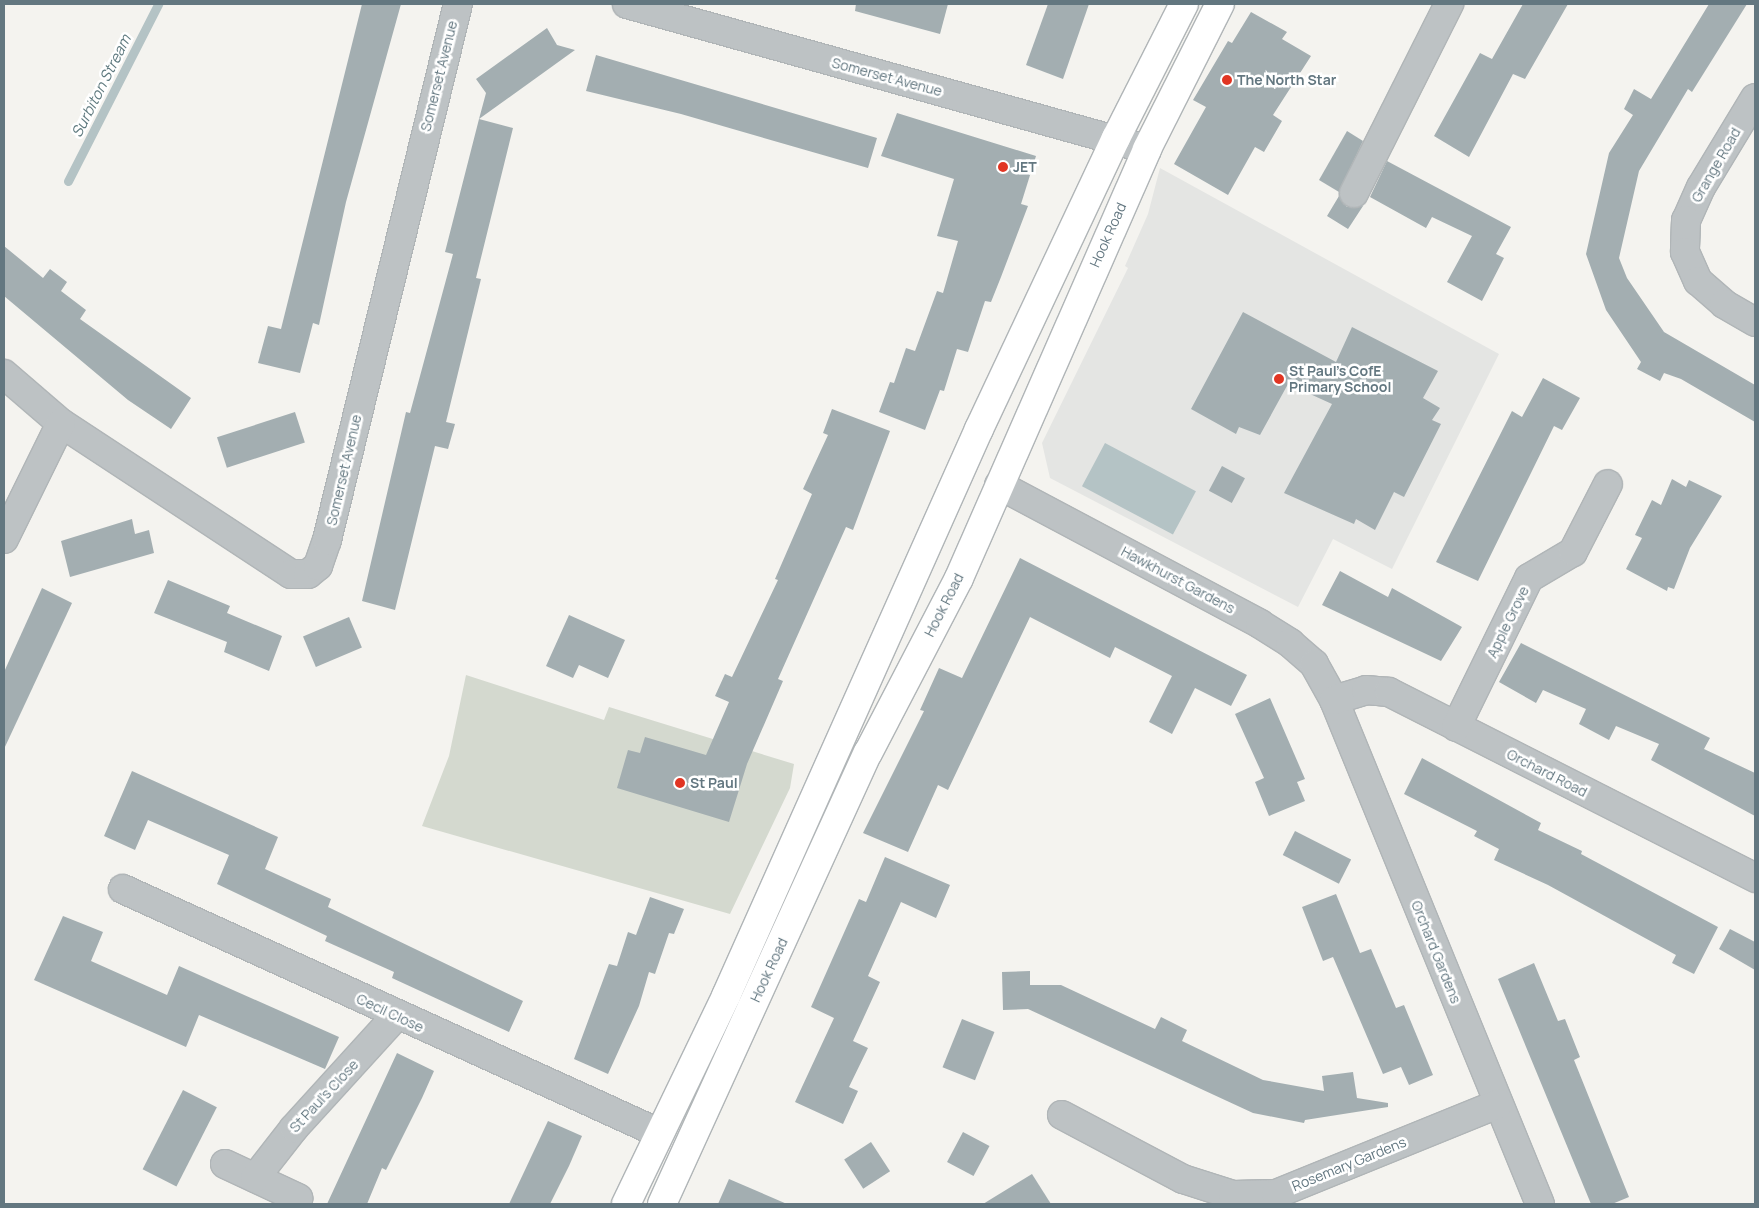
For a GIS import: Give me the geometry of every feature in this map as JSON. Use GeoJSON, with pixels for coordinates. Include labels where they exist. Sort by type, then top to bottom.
{"type":"FeatureCollection","features":[{"type":"Feature","properties":{"kind":"highway","name":"Hook Road"},"geometry":{"type":"LineString","coordinates":[[626,1204],[726,996],[979,429],[1116,138],[1184,4]]}},
{"type":"Feature","properties":{"kind":"highway","name":"Hook Road"},"geometry":{"type":"LineString","coordinates":[[662,1204],[868,753],[959,578],[1147,149],[1220,4]]}},
{"type":"Feature","properties":{"kind":"street","name":"Somerset Avenue"},"geometry":{"type":"LineString","coordinates":[[4,374],[61,423],[291,574],[308,574],[318,566],[327,540],[458,4]]}},
{"type":"Feature","properties":{"kind":"street","name":"Somerset Avenue"},"geometry":{"type":"LineString","coordinates":[[627,4],[1116,138],[1147,149]]}},
{"type":"Feature","properties":{"kind":"street"},"geometry":{"type":"LineString","coordinates":[[1354,194],[1449,4]]}},
{"type":"Feature","properties":{"kind":"street","name":"Grange Road"},"geometry":{"type":"LineString","coordinates":[[1755,98],[1701,187],[1686,220],[1685,252],[1698,281],[1724,304],[1755,322]]}},
{"type":"Feature","properties":{"kind":"street"},"geometry":{"type":"LineString","coordinates":[[4,539],[61,423]]}},
{"type":"Feature","properties":{"kind":"street","name":"Apple Grove"},"geometry":{"type":"LineString","coordinates":[[1456,726],[1530,578],[1573,552],[1608,484]]}},
{"type":"Feature","properties":{"kind":"street","name":"Hawkhurst Gardens"},"geometry":{"type":"LineString","coordinates":[[999,485],[1290,643],[1314,664],[1334,700]]}},
{"type":"Feature","properties":{"kind":"street","name":"Orchard Road"},"geometry":{"type":"LineString","coordinates":[[1334,700],[1366,690],[1389,692],[1755,878]]}},
{"type":"Feature","properties":{"kind":"street","name":"Orchard Gardens"},"geometry":{"type":"LineString","coordinates":[[1334,700],[1540,1204]]}},
{"type":"Feature","properties":{"kind":"street","name":"Cecil Close"},"geometry":{"type":"LineString","coordinates":[[123,889],[396,1016],[659,1133]]}},
{"type":"Feature","properties":{"kind":"street","name":"St Paul's Close"},"geometry":{"type":"LineString","coordinates":[[255,1178],[294,1128],[396,1016]]}},
{"type":"Feature","properties":{"kind":"street","name":"Rosemary Gardens"},"geometry":{"type":"LineString","coordinates":[[1062,1115],[1183,1179],[1233,1195],[1276,1194],[1498,1104]]}},
{"type":"Feature","properties":{"kind":"street"},"geometry":{"type":"LineString","coordinates":[[225,1164],[298,1198]]}},
{"type":"Feature","properties":{"kind":"shaded area","name":"St Paul's CofE Primary School"},"geometry":{"type":"Polygon","coordinates":[[[1160,168],[1499,354],[1392,569],[1333,539],[1298,607],[1050,478],[1042,443],[1128,268],[1125,266],[1148,214],[1160,168]]]}},
{"type":"Feature","properties":{"kind":"shaded area"},"geometry":{"type":"Polygon","coordinates":[[[1105,443],[1196,491],[1173,535],[1082,486],[1105,443]]]}},
{"type":"Feature","properties":{"kind":"shaded area"},"geometry":{"type":"Polygon","coordinates":[[[466,675],[604,720],[609,707],[794,764],[790,788],[730,914],[422,826],[449,756],[466,675]]]}},
{"type":"Feature","properties":{"kind":"building"},"geometry":{"type":"Polygon","coordinates":[[[362,4],[401,4],[346,202],[319,325],[313,323],[300,373],[258,363],[268,326],[281,329],[362,4]]]}},
{"type":"Feature","properties":{"kind":"building"},"geometry":{"type":"Polygon","coordinates":[[[856,4],[948,4],[940,34],[855,11],[856,4]]]}},
{"type":"Feature","properties":{"kind":"building"},"geometry":{"type":"Polygon","coordinates":[[[1048,4],[1089,4],[1063,79],[1026,65],[1048,4]]]}},
{"type":"Feature","properties":{"kind":"building"},"geometry":{"type":"Polygon","coordinates":[[[1523,4],[1568,4],[1525,79],[1513,74],[1469,157],[1434,136],[1480,53],[1492,59],[1523,4]]]}},
{"type":"Feature","properties":{"kind":"building"},"geometry":{"type":"Polygon","coordinates":[[[1709,4],[1747,4],[1692,92],[1688,89],[1639,171],[1619,258],[1627,278],[1664,332],[1755,385],[1755,422],[1681,379],[1664,373],[1660,381],[1637,369],[1641,362],[1606,310],[1586,254],[1609,153],[1633,115],[1624,109],[1634,89],[1651,99],[1709,4]]]}},
{"type":"Feature","properties":{"kind":"building"},"geometry":{"type":"Polygon","coordinates":[[[1251,12],[1287,32],[1282,39],[1311,56],[1273,115],[1282,121],[1264,152],[1255,147],[1228,195],[1174,164],[1206,107],[1193,100],[1228,41],[1232,43],[1251,12]]]}},
{"type":"Feature","properties":{"kind":"building"},"geometry":{"type":"Polygon","coordinates":[[[547,28],[557,45],[575,50],[479,119],[486,93],[476,79],[547,28]]]}},
{"type":"Feature","properties":{"kind":"building"},"geometry":{"type":"Polygon","coordinates":[[[596,55],[877,138],[868,168],[681,114],[586,91],[596,55]]]}},
{"type":"Feature","properties":{"kind":"building"},"geometry":{"type":"Polygon","coordinates":[[[897,113],[1036,156],[1021,204],[1028,206],[991,302],[985,301],[968,352],[957,349],[944,391],[940,390],[925,430],[879,412],[890,382],[894,383],[906,348],[915,351],[937,291],[943,293],[958,241],[937,236],[954,179],[881,156],[897,113]]]}},
{"type":"Feature","properties":{"kind":"building"},"geometry":{"type":"Polygon","coordinates":[[[479,119],[513,128],[476,278],[481,279],[446,422],[455,424],[448,449],[435,446],[395,610],[362,601],[406,412],[410,413],[453,254],[445,252],[479,119]]]}},
{"type":"Feature","properties":{"kind":"building"},"geometry":{"type":"Polygon","coordinates":[[[1347,131],[1363,141],[1339,192],[1319,180],[1347,131]]]}},
{"type":"Feature","properties":{"kind":"building"},"geometry":{"type":"Polygon","coordinates":[[[1387,161],[1511,227],[1496,254],[1504,258],[1482,301],[1447,282],[1472,236],[1432,217],[1426,228],[1370,197],[1387,161]]]}},
{"type":"Feature","properties":{"kind":"building"},"geometry":{"type":"Polygon","coordinates":[[[1339,196],[1347,207],[1363,206],[1348,229],[1327,216],[1339,196]]]}},
{"type":"Feature","properties":{"kind":"building"},"geometry":{"type":"Polygon","coordinates":[[[4,246],[43,278],[50,269],[67,282],[61,291],[86,310],[80,319],[191,398],[171,429],[128,400],[4,296],[4,246]]]}},
{"type":"Feature","properties":{"kind":"building"},"geometry":{"type":"Polygon","coordinates":[[[1243,312],[1336,362],[1352,327],[1438,371],[1423,398],[1440,408],[1432,420],[1441,424],[1404,497],[1394,492],[1375,530],[1356,519],[1354,524],[1284,493],[1332,404],[1288,384],[1260,435],[1239,427],[1236,434],[1191,409],[1243,312]]]}},
{"type":"Feature","properties":{"kind":"building"},"geometry":{"type":"Polygon","coordinates":[[[1543,378],[1580,398],[1562,430],[1554,426],[1478,581],[1436,562],[1512,411],[1522,417],[1543,378]]]}},
{"type":"Feature","properties":{"kind":"building"},"geometry":{"type":"Polygon","coordinates":[[[832,409],[890,431],[853,530],[846,527],[778,679],[783,681],[747,764],[729,822],[617,788],[628,750],[640,753],[645,737],[706,755],[729,702],[715,696],[725,674],[732,677],[778,580],[775,579],[812,494],[803,489],[828,435],[823,433],[832,409]]]}},
{"type":"Feature","properties":{"kind":"building"},"geometry":{"type":"Polygon","coordinates":[[[295,412],[305,442],[227,468],[217,437],[295,412]]]}},
{"type":"Feature","properties":{"kind":"building"},"geometry":{"type":"Polygon","coordinates":[[[1222,466],[1245,478],[1232,503],[1209,491],[1222,466]]]}},
{"type":"Feature","properties":{"kind":"building"},"geometry":{"type":"Polygon","coordinates":[[[1672,479],[1686,487],[1689,480],[1722,496],[1690,548],[1674,589],[1668,587],[1667,591],[1626,569],[1642,538],[1635,535],[1652,500],[1661,505],[1672,479]]]}},
{"type":"Feature","properties":{"kind":"building"},"geometry":{"type":"Polygon","coordinates":[[[132,519],[135,534],[149,530],[154,553],[70,577],[61,541],[132,519]]]}},
{"type":"Feature","properties":{"kind":"building"},"geometry":{"type":"Polygon","coordinates":[[[1020,558],[1247,675],[1231,706],[1195,688],[1172,734],[1149,722],[1172,676],[1115,647],[1110,658],[1030,617],[948,790],[938,785],[908,852],[863,833],[924,711],[920,710],[939,668],[962,678],[1020,558]]]}},
{"type":"Feature","properties":{"kind":"building"},"geometry":{"type":"Polygon","coordinates":[[[1340,571],[1388,597],[1392,588],[1462,627],[1441,661],[1322,605],[1340,571]]]}},
{"type":"Feature","properties":{"kind":"building"},"geometry":{"type":"Polygon","coordinates":[[[168,580],[230,606],[227,613],[282,636],[269,671],[224,652],[227,642],[154,613],[168,580]]]}},
{"type":"Feature","properties":{"kind":"building"},"geometry":{"type":"Polygon","coordinates":[[[42,588],[72,603],[4,749],[4,672],[42,588]]]}},
{"type":"Feature","properties":{"kind":"building"},"geometry":{"type":"Polygon","coordinates":[[[569,615],[625,640],[608,678],[579,665],[573,678],[546,666],[569,615]]]}},
{"type":"Feature","properties":{"kind":"building"},"geometry":{"type":"Polygon","coordinates":[[[349,617],[362,647],[316,667],[303,637],[349,617]]]}},
{"type":"Feature","properties":{"kind":"building"},"geometry":{"type":"Polygon","coordinates":[[[1521,643],[1710,738],[1704,749],[1755,773],[1755,816],[1651,760],[1659,744],[1616,726],[1609,740],[1579,724],[1586,709],[1543,690],[1536,703],[1499,682],[1521,643]]]}},
{"type":"Feature","properties":{"kind":"building"},"geometry":{"type":"Polygon","coordinates":[[[1270,698],[1305,779],[1297,782],[1305,801],[1269,816],[1255,782],[1264,778],[1235,714],[1270,698]]]}},
{"type":"Feature","properties":{"kind":"building"},"geometry":{"type":"Polygon","coordinates":[[[1422,758],[1541,823],[1538,830],[1582,851],[1581,854],[1718,927],[1694,974],[1672,963],[1676,955],[1548,885],[1494,860],[1499,849],[1474,836],[1477,831],[1404,794],[1422,758]]]}},
{"type":"Feature","properties":{"kind":"building"},"geometry":{"type":"Polygon","coordinates":[[[132,771],[278,837],[265,869],[331,899],[328,907],[523,1001],[509,1032],[392,978],[394,972],[325,941],[327,936],[217,884],[229,855],[148,820],[135,850],[104,836],[132,771]]]}},
{"type":"Feature","properties":{"kind":"building"},"geometry":{"type":"Polygon","coordinates":[[[1295,831],[1351,860],[1339,884],[1283,855],[1295,831]]]}},
{"type":"Feature","properties":{"kind":"building"},"geometry":{"type":"Polygon","coordinates":[[[885,857],[950,885],[936,918],[901,902],[868,976],[880,982],[853,1041],[868,1048],[849,1087],[858,1091],[843,1124],[795,1102],[834,1018],[811,1007],[859,899],[866,902],[885,857]]]}},
{"type":"Feature","properties":{"kind":"building"},"geometry":{"type":"Polygon","coordinates":[[[1336,894],[1360,953],[1371,949],[1396,1008],[1404,1005],[1433,1075],[1409,1085],[1401,1067],[1383,1074],[1333,957],[1323,961],[1302,907],[1336,894]]]}},
{"type":"Feature","properties":{"kind":"building"},"geometry":{"type":"Polygon","coordinates":[[[650,897],[684,909],[674,934],[669,933],[655,974],[649,972],[639,1006],[608,1074],[574,1059],[609,964],[617,966],[628,932],[636,935],[650,897]]]}},
{"type":"Feature","properties":{"kind":"building"},"geometry":{"type":"Polygon","coordinates":[[[63,916],[103,932],[91,961],[167,995],[179,966],[339,1037],[325,1069],[199,1015],[186,1047],[34,980],[63,916]]]}},
{"type":"Feature","properties":{"kind":"building"},"geometry":{"type":"Polygon","coordinates":[[[1730,929],[1755,942],[1755,970],[1719,949],[1730,929]]]}},
{"type":"Feature","properties":{"kind":"building"},"geometry":{"type":"Polygon","coordinates":[[[1534,963],[1558,1021],[1565,1019],[1580,1057],[1574,1060],[1629,1197],[1612,1204],[1591,1204],[1498,979],[1534,963]]]}},
{"type":"Feature","properties":{"kind":"building"},"geometry":{"type":"Polygon","coordinates":[[[1030,971],[1030,985],[1061,985],[1155,1029],[1161,1017],[1187,1030],[1182,1041],[1263,1080],[1324,1091],[1322,1076],[1353,1072],[1357,1098],[1388,1103],[1388,1107],[1305,1120],[1304,1123],[1253,1113],[1028,1009],[1003,1010],[1002,972],[1030,971]]]}},
{"type":"Feature","properties":{"kind":"building"},"geometry":{"type":"Polygon","coordinates":[[[962,1019],[994,1032],[975,1080],[943,1067],[962,1019]]]}},
{"type":"Feature","properties":{"kind":"building"},"geometry":{"type":"Polygon","coordinates":[[[397,1053],[434,1071],[422,1098],[386,1170],[382,1168],[367,1204],[327,1204],[397,1053]]]}},
{"type":"Feature","properties":{"kind":"building"},"geometry":{"type":"Polygon","coordinates":[[[183,1090],[217,1107],[176,1187],[143,1169],[183,1090]]]}},
{"type":"Feature","properties":{"kind":"building"},"geometry":{"type":"Polygon","coordinates":[[[548,1121],[582,1136],[569,1166],[550,1204],[509,1204],[548,1121]]]}},
{"type":"Feature","properties":{"kind":"building"},"geometry":{"type":"Polygon","coordinates":[[[963,1132],[989,1146],[974,1176],[947,1162],[963,1132]]]}},
{"type":"Feature","properties":{"kind":"building"},"geometry":{"type":"Polygon","coordinates":[[[871,1142],[890,1171],[863,1189],[844,1159],[871,1142]]]}},
{"type":"Feature","properties":{"kind":"building"},"geometry":{"type":"Polygon","coordinates":[[[1032,1174],[1051,1204],[983,1204],[1032,1174]]]}},
{"type":"Feature","properties":{"kind":"building"},"geometry":{"type":"Polygon","coordinates":[[[729,1179],[787,1204],[718,1204],[729,1179]]]}},
{"type":"Feature","properties":{"kind":"waterway","name":"Surbiton Stream"},"geometry":{"type":"LineString","coordinates":[[68,181],[158,4]]}},
{"type":"Feature","properties":{"kind":"place","name":"The North Star"},"geometry":{"type":"Point","coordinates":[1227,80]}},
{"type":"Feature","properties":{"kind":"place","name":"JET"},"geometry":{"type":"Point","coordinates":[1003,167]}},
{"type":"Feature","properties":{"kind":"place","name":"St Paul's CofE Primary School"},"geometry":{"type":"Point","coordinates":[1279,379]}},
{"type":"Feature","properties":{"kind":"place","name":"St Paul"},"geometry":{"type":"Point","coordinates":[680,783]}}]}
